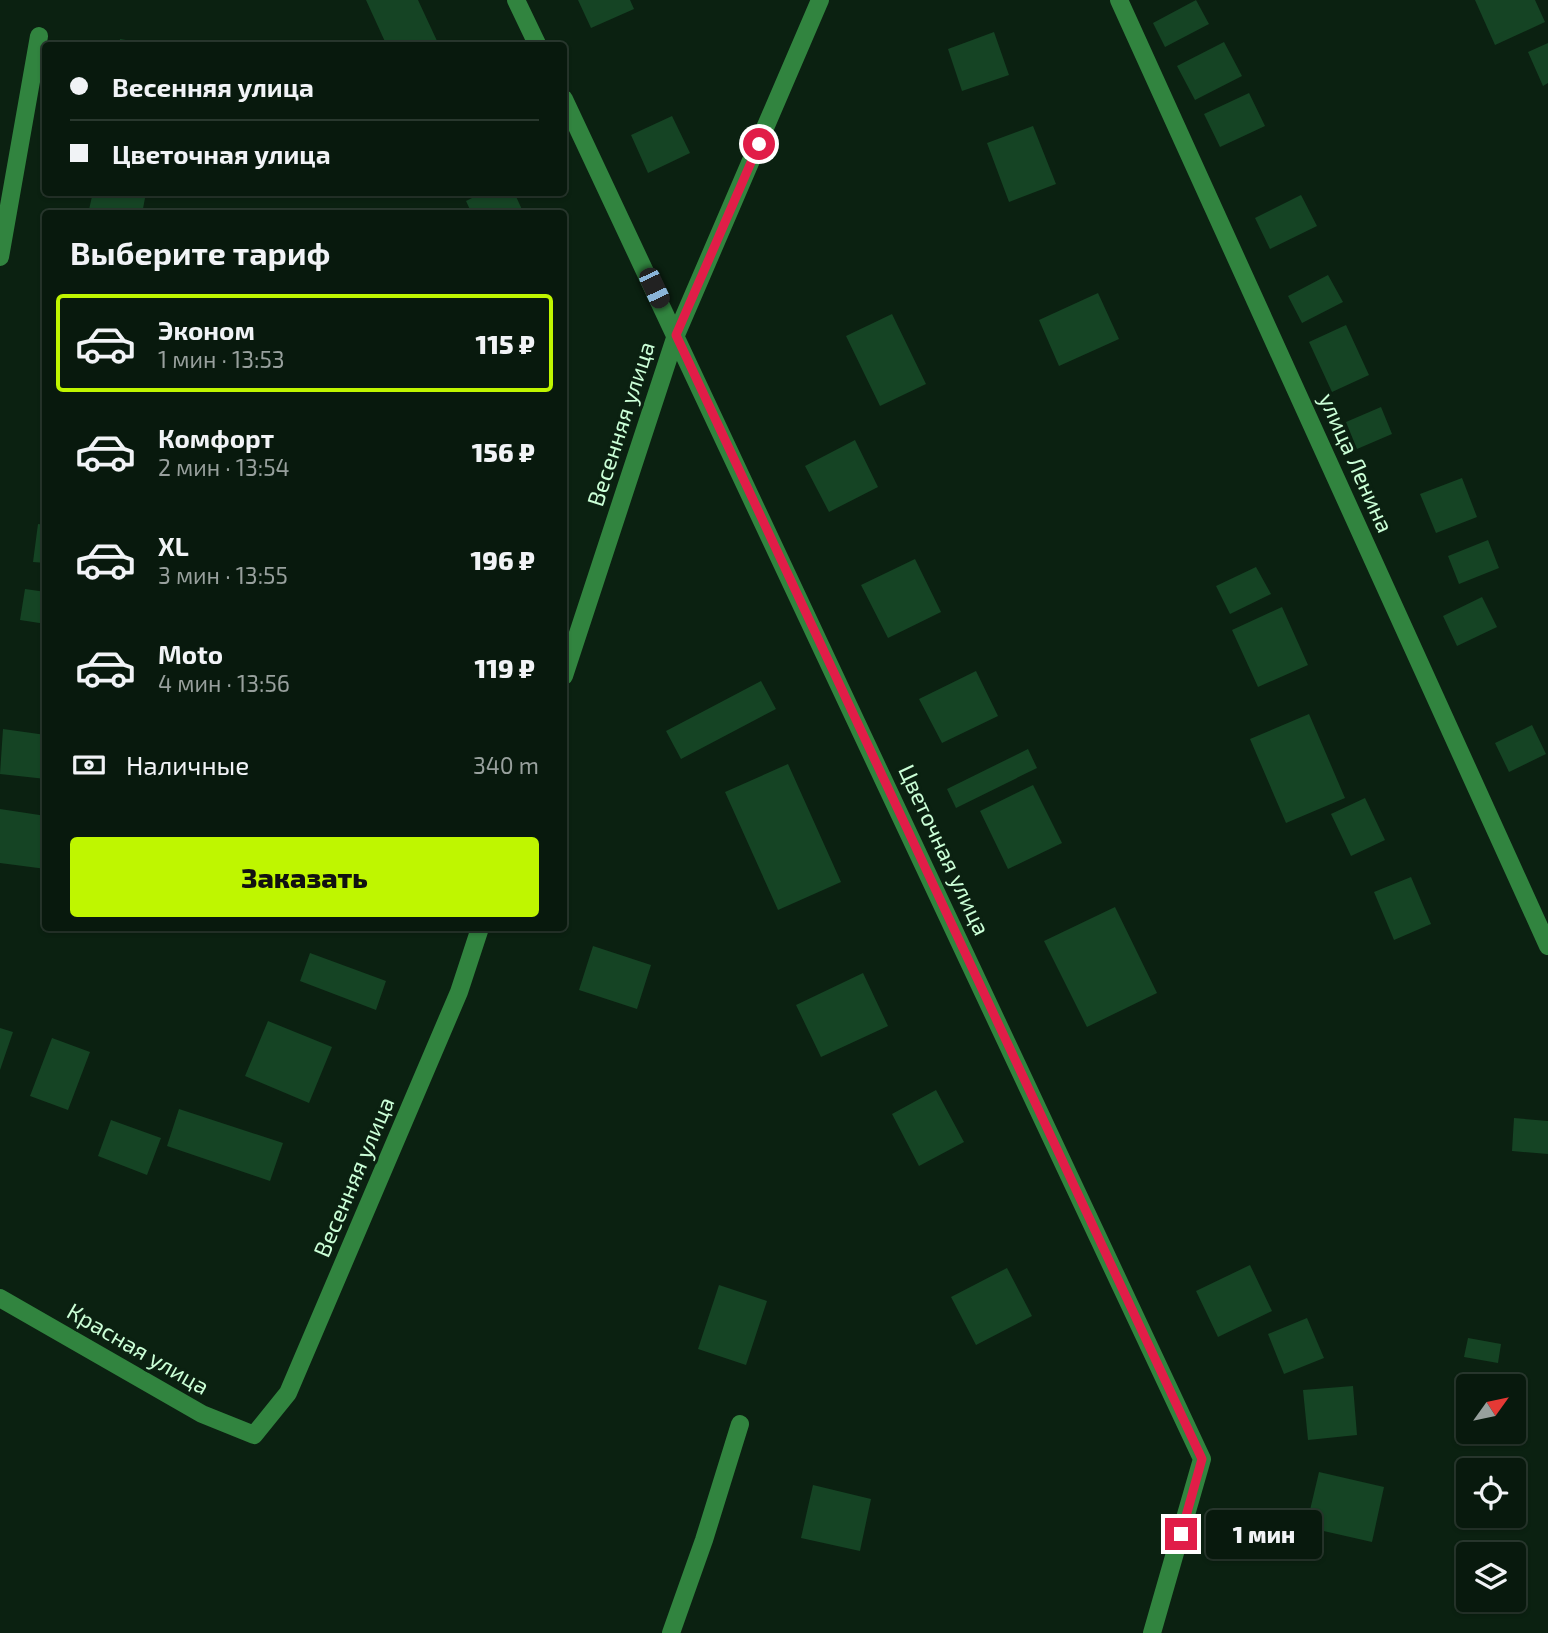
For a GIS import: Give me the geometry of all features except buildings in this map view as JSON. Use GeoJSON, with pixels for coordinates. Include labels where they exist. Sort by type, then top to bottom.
{"type":"FeatureCollection","features":[{"type":"Feature","properties":{"kind":"street"},"geometry":{"type":"LineString","coordinates":[[516,0],[536,42]]}},
{"type":"Feature","properties":{"kind":"street","name":"Весенняя улица"},"geometry":{"type":"LineString","coordinates":[[567,667],[676,335],[820,0]]}},
{"type":"Feature","properties":{"kind":"street","name":"улица Ленина"},"geometry":{"type":"LineString","coordinates":[[1119,0],[1548,946]]}},
{"type":"Feature","properties":{"kind":"street"},"geometry":{"type":"LineString","coordinates":[[0,257],[39,36]]}},
{"type":"Feature","properties":{"kind":"street","name":"Цветочная улица"},"geometry":{"type":"LineString","coordinates":[[567,105],[1202,1459],[1152,1633]]}},
{"type":"Feature","properties":{"kind":"street","name":"Весенняя улица"},"geometry":{"type":"LineString","coordinates":[[254,1435],[288,1393],[459,992],[479,931]]}},
{"type":"Feature","properties":{"kind":"street","name":"Красная улица"},"geometry":{"type":"LineString","coordinates":[[0,1298],[202,1414],[254,1435]]}},
{"type":"Feature","properties":{"kind":"street"},"geometry":{"type":"LineString","coordinates":[[671,1633],[704,1540],[740,1424]]}},
{"type":"Feature","properties":{"kind":"route"},"geometry":{"type":"LineString","coordinates":[[759,144],[676,335],[1202,1459],[1181,1534]]}}]}
